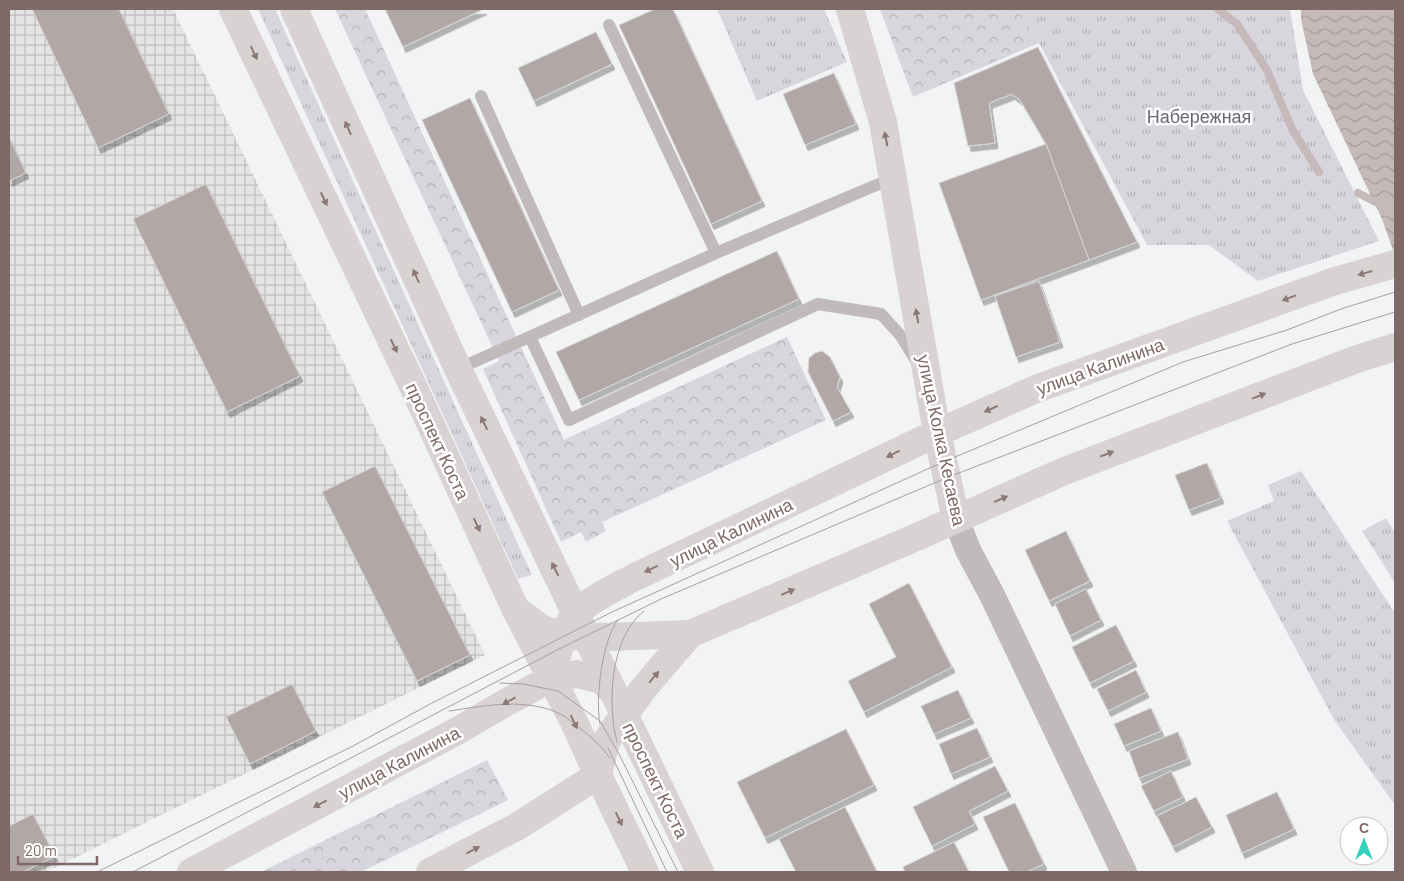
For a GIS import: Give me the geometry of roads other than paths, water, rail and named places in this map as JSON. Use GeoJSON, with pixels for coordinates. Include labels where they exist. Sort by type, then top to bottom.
{"type":"FeatureCollection","features":[{"type":"Feature","properties":{"kind":"main road","name":"проспект Коста"},"geometry":{"type":"LineString","coordinates":[[233,9],[413,386],[516,610],[575,724],[645,872]]}},
{"type":"Feature","properties":{"kind":"main road","name":"проспект Коста"},"geometry":{"type":"LineString","coordinates":[[294,9],[576,628],[618,703],[700,872]]}},
{"type":"Feature","properties":{"kind":"main road","name":"улица Колка Кесаева"},"geometry":{"type":"LineString","coordinates":[[850,9],[882,122],[894,178],[937,433],[956,519]]}},
{"type":"Feature","properties":{"kind":"main road","name":"улица Калинина"},"geometry":{"type":"LineString","coordinates":[[576,628],[604,593],[937,433],[1042,386],[1335,281],[1395,264]]}},
{"type":"Feature","properties":{"kind":"main road"},"geometry":{"type":"LineString","coordinates":[[430,872],[518,826],[598,775],[618,703],[643,689],[690,634],[1062,472],[1357,359],[1395,347]]}},
{"type":"Feature","properties":{"kind":"main road"},"geometry":{"type":"LineString","coordinates":[[516,610],[544,630],[576,628],[690,634]]}},
{"type":"Feature","properties":{"kind":"main road"},"geometry":{"type":"LineString","coordinates":[[552,678],[576,628]]}},
{"type":"Feature","properties":{"kind":"main road","name":"улица Калинина"},"geometry":{"type":"LineString","coordinates":[[191,872],[459,730],[552,678],[577,674],[601,680],[618,703]]}},
{"type":"Feature","properties":{"kind":"street","name":"улица Колка Кесаева"},"geometry":{"type":"LineString","coordinates":[[956,519],[968,550],[993,598],[1124,872]]}},
{"type":"Feature","properties":{"kind":"lane"},"geometry":{"type":"LineString","coordinates":[[609,25],[716,253]]}},
{"type":"Feature","properties":{"kind":"lane"},"geometry":{"type":"LineString","coordinates":[[481,96],[579,314]]}},
{"type":"Feature","properties":{"kind":"lane"},"geometry":{"type":"LineString","coordinates":[[458,369],[716,253],[894,178]]}},
{"type":"Feature","properties":{"kind":"lane"},"geometry":{"type":"LineString","coordinates":[[530,337],[569,420],[818,304],[881,314],[901,336],[927,377]]}},
{"type":"Feature","properties":{"kind":"water"},"geometry":{"type":"Polygon","coordinates":[[[1301,9],[1395,9],[1395,256],[1382,219],[1313,74],[1301,19],[1301,9]]]}},
{"type":"Feature","properties":{"kind":"waterway"},"geometry":{"type":"LineString","coordinates":[[1218,9],[1237,24],[1267,70],[1293,131],[1319,172]]}},
{"type":"Feature","properties":{"kind":"waterway"},"geometry":{"type":"LineString","coordinates":[[1358,193],[1395,212]]}},
{"type":"Feature","properties":{"kind":"tram line"},"geometry":{"type":"LineString","coordinates":[[97,872],[353,746],[432,703],[612,612],[943,462],[1183,362],[1287,330],[1341,309],[1395,292]]}},
{"type":"Feature","properties":{"kind":"tram line"},"geometry":{"type":"LineString","coordinates":[[133,872],[559,649],[661,599],[946,478],[1292,344],[1395,312]]}},
{"type":"Feature","properties":{"kind":"tram line"},"geometry":{"type":"LineString","coordinates":[[617,742],[612,709],[614,672],[624,637],[644,611]]}},
{"type":"Feature","properties":{"kind":"tram line"},"geometry":{"type":"LineString","coordinates":[[600,724],[598,700],[601,670],[612,629],[618,620]]}},
{"type":"Feature","properties":{"kind":"tram line"},"geometry":{"type":"LineString","coordinates":[[500,683],[523,684],[558,691],[600,721],[619,754],[678,872]]}},
{"type":"Feature","properties":{"kind":"tram line"},"geometry":{"type":"LineString","coordinates":[[449,711],[513,704],[551,710],[565,717],[586,733],[610,758]]}},
{"type":"Feature","properties":{"kind":"tram line"},"geometry":{"type":"LineString","coordinates":[[608,748],[667,872]]}},
{"type":"Feature","properties":{"kind":"park label","name":"Набережная"},"geometry":{"type":"Point","coordinates":[1199,116]}}]}
